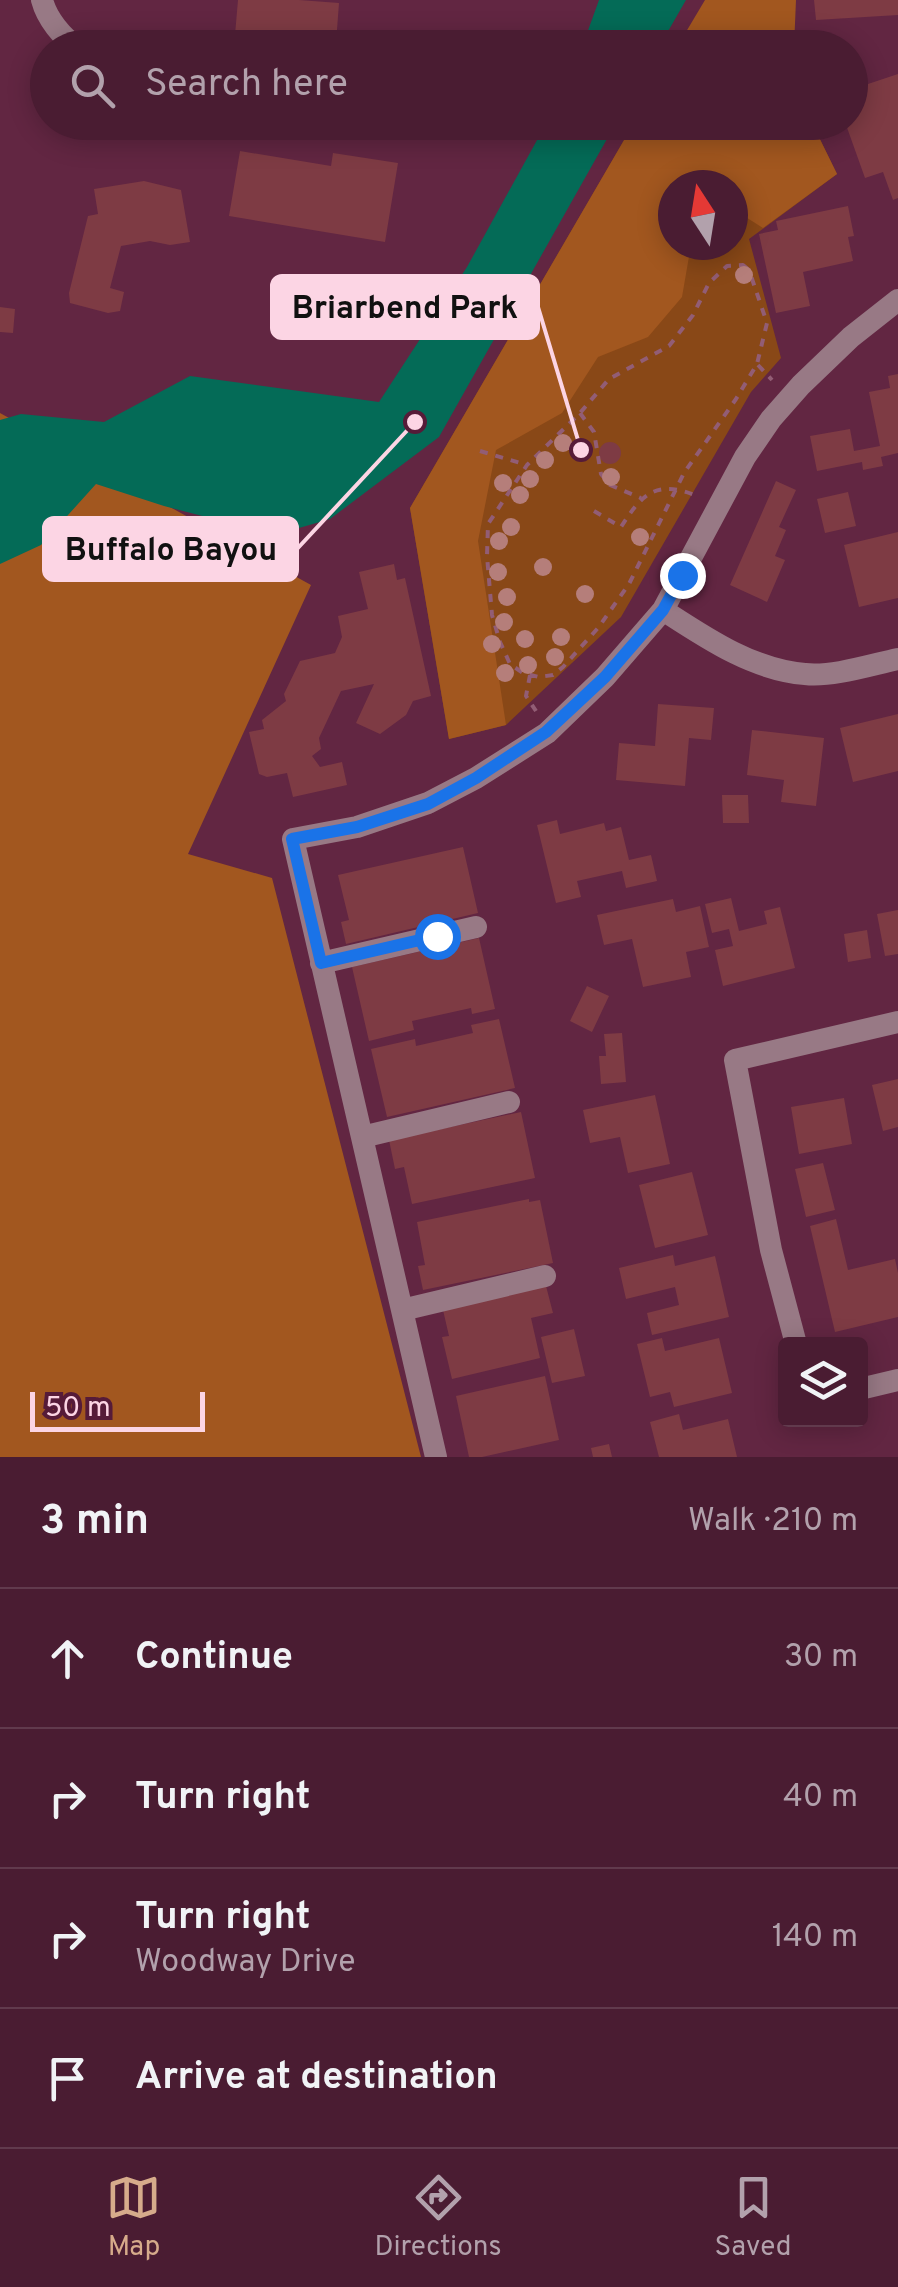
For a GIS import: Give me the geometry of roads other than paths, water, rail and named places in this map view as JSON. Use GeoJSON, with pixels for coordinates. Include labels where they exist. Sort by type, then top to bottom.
{"type":"FeatureCollection","features":[{"type":"Feature","properties":{"kind":"street"},"geometry":{"type":"LineString","coordinates":[[42,0],[59,30]]}},
{"type":"Feature","properties":{"kind":"street"},"geometry":{"type":"LineString","coordinates":[[436,1457],[292,839],[357,827],[428,804],[546,732],[605,677],[663,610],[745,456],[771,419],[851,336],[898,300]]}},
{"type":"Feature","properties":{"kind":"street"},"geometry":{"type":"LineString","coordinates":[[663,610],[707,639],[763,666],[807,675],[898,659]]}},
{"type":"Feature","properties":{"kind":"street"},"geometry":{"type":"LineString","coordinates":[[321,963],[476,926]]}},
{"type":"Feature","properties":{"kind":"street"},"geometry":{"type":"LineString","coordinates":[[794,1337],[771,1250],[735,1060],[898,1022]]}},
{"type":"Feature","properties":{"kind":"street"},"geometry":{"type":"LineString","coordinates":[[362,1137],[509,1102]]}},
{"type":"Feature","properties":{"kind":"street"},"geometry":{"type":"LineString","coordinates":[[402,1310],[545,1276]]}},
{"type":"Feature","properties":{"kind":"street"},"geometry":{"type":"LineString","coordinates":[[868,1388],[898,1380]]}},
{"type":"Feature","properties":{"kind":"place","name":"Buffalo Bayou"},"geometry":{"type":"Point","coordinates":[415,422]}},
{"type":"Feature","properties":{"kind":"place","name":"Briarbend Park"},"geometry":{"type":"Point","coordinates":[581,450]}}]}
